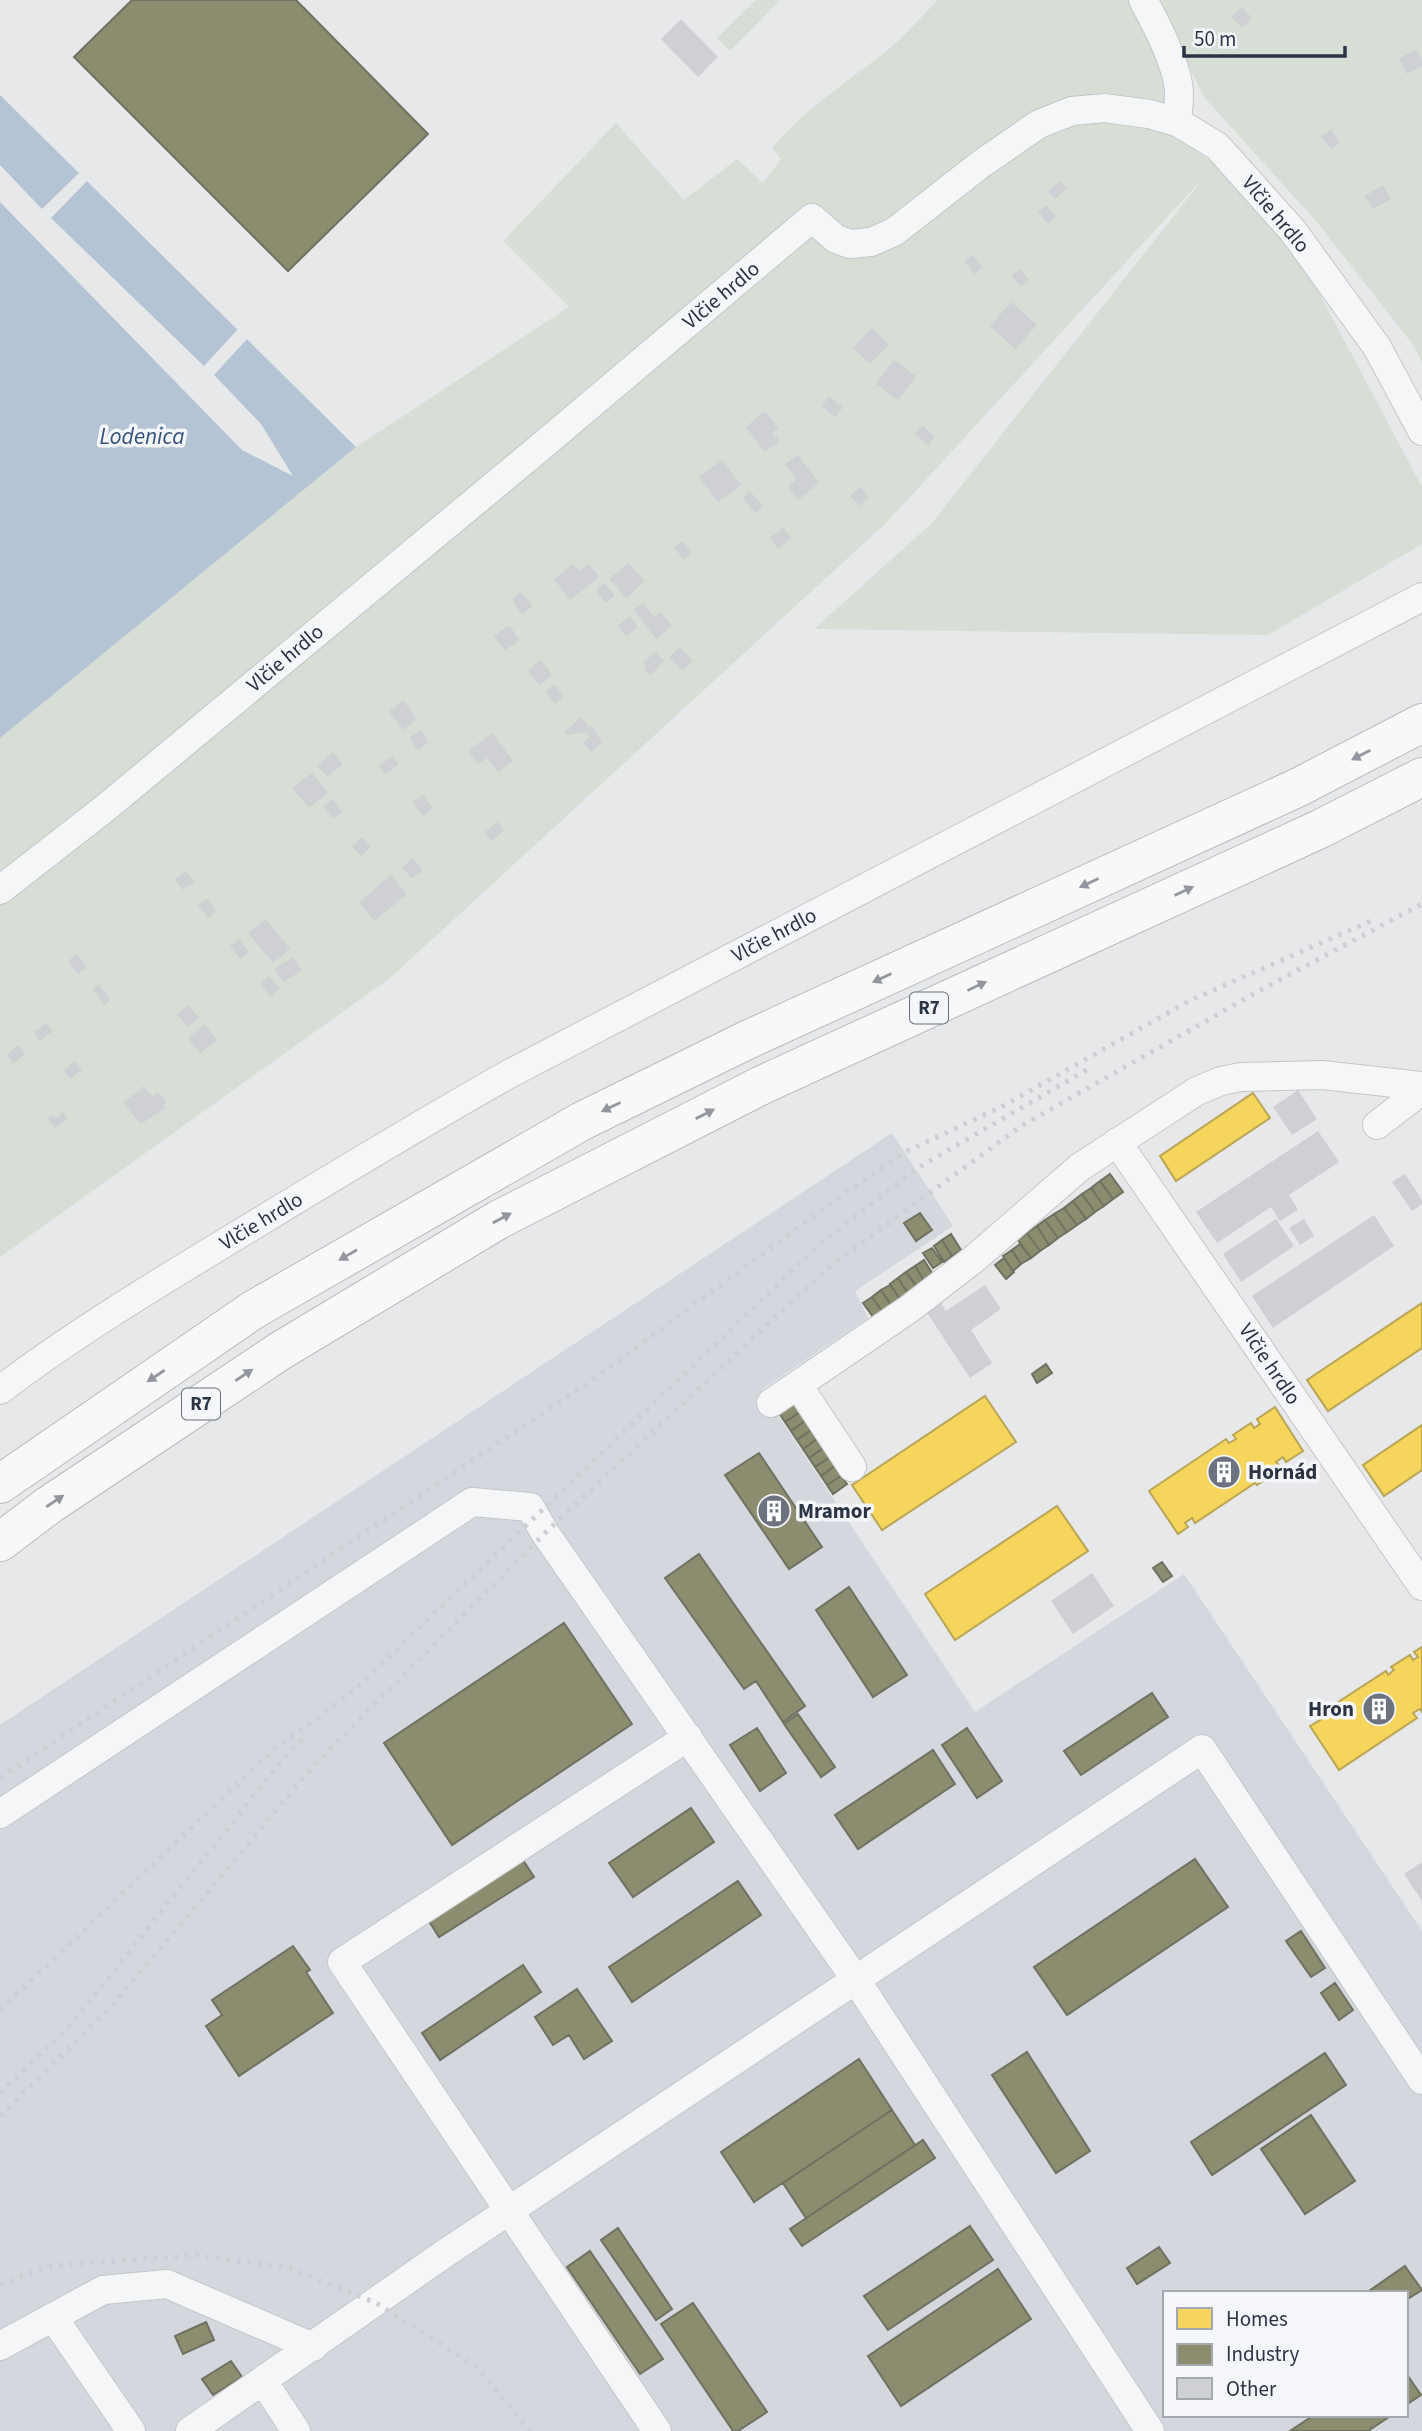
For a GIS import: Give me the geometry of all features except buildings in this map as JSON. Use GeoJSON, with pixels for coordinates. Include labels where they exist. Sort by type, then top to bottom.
{"type":"FeatureCollection","features":[{"type":"Feature","properties":{"kind":"highway","name":"R7"},"geometry":{"type":"LineString","coordinates":[[0,1484],[253,1310],[582,1121],[745,1041],[1299,787],[1422,723]]}},
{"type":"Feature","properties":{"kind":"highway","name":"R7"},"geometry":{"type":"LineString","coordinates":[[0,1542],[49,1505],[280,1351],[443,1252],[604,1165],[762,1085],[1307,835],[1422,777]]}},
{"type":"Feature","properties":{"kind":"street"},"geometry":{"type":"LineString","coordinates":[[1143,0],[1157,24],[1176,76],[1180,93],[1177,122]]}},
{"type":"Feature","properties":{"kind":"street","name":"Vlčie hrdlo"},"geometry":{"type":"LineString","coordinates":[[0,890],[104,809],[812,218],[836,239],[850,244],[872,242],[894,232],[981,164],[1039,124],[1072,111],[1104,108],[1149,114],[1177,122],[1217,146],[1293,231],[1377,347],[1422,430]]}},
{"type":"Feature","properties":{"kind":"street","name":"Vlčie hrdlo"},"geometry":{"type":"LineString","coordinates":[[0,1390],[55,1349],[448,1108],[1422,597]]}},
{"type":"Feature","properties":{"kind":"street"},"geometry":{"type":"LineString","coordinates":[[771,1403],[909,1309],[974,1259],[1080,1167],[1197,1091],[1221,1081],[1241,1077],[1322,1075],[1422,1088]]}},
{"type":"Feature","properties":{"kind":"street"},"geometry":{"type":"LineString","coordinates":[[1377,1125],[1422,1088]]}},
{"type":"Feature","properties":{"kind":"street","name":"Vlčie hrdlo"},"geometry":{"type":"LineString","coordinates":[[1117,1142],[1422,1586]]}},
{"type":"Feature","properties":{"kind":"street"},"geometry":{"type":"LineString","coordinates":[[798,1385],[852,1467]]}},
{"type":"Feature","properties":{"kind":"street"},"geometry":{"type":"LineString","coordinates":[[0,1814],[472,1502],[530,1507],[856,1980],[1150,2431]]}},
{"type":"Feature","properties":{"kind":"street"},"geometry":{"type":"LineString","coordinates":[[657,2431],[342,1962],[688,1737]]}},
{"type":"Feature","properties":{"kind":"street"},"geometry":{"type":"LineString","coordinates":[[190,2431],[509,2211],[1202,1749],[1422,2080]]}},
{"type":"Feature","properties":{"kind":"street"},"geometry":{"type":"LineString","coordinates":[[0,2346],[103,2290],[167,2284],[313,2347]]}},
{"type":"Feature","properties":{"kind":"street"},"geometry":{"type":"LineString","coordinates":[[53,2317],[131,2431]]}},
{"type":"Feature","properties":{"kind":"street"},"geometry":{"type":"LineString","coordinates":[[263,2381],[296,2431]]}},
{"type":"Feature","properties":{"kind":"shaded area"},"geometry":{"type":"Polygon","coordinates":[[[756,0],[780,0],[730,51],[717,38],[756,0]]]}},
{"type":"Feature","properties":{"kind":"shaded area"},"geometry":{"type":"Polygon","coordinates":[[[938,0],[1129,0],[1168,83],[1165,127],[1215,165],[1306,268],[1422,487],[1422,544],[1268,635],[814,629],[932,523],[1206,175],[886,523],[390,978],[0,1257],[0,738],[356,447],[569,307],[503,241],[616,123],[684,200],[737,159],[763,183],[781,159],[772,148],[784,134],[891,47],[938,0]]]}},
{"type":"Feature","properties":{"kind":"shaded area"},"geometry":{"type":"Polygon","coordinates":[[[1156,0],[1422,0],[1422,362],[1414,346],[1317,222],[1204,97],[1156,0]]]}},
{"type":"Feature","properties":{"kind":"shaded area"},"geometry":{"type":"Polygon","coordinates":[[[892,1133],[953,1226],[855,1291],[868,1318],[761,1390],[975,1712],[1184,1574],[1422,1931],[1422,2431],[0,2431],[0,1725],[892,1133]]]}},
{"type":"Feature","properties":{"kind":"water","name":"Lodenica"},"geometry":{"type":"Polygon","coordinates":[[[0,95],[356,447],[0,738],[0,95]]]}},
{"type":"Feature","properties":{"kind":"pier"},"geometry":{"type":"Polygon","coordinates":[[[0,165],[42,209],[79,173],[87,181],[51,218],[204,366],[238,329],[247,339],[214,375],[261,424],[293,476],[242,450],[0,202],[0,165]]]}},
{"type":"Feature","properties":{"kind":"railway"},"geometry":{"type":"LineString","coordinates":[[0,2116],[110,2008],[315,1764],[545,1533],[829,1267],[1021,1126],[1264,988],[1422,904]]}},
{"type":"Feature","properties":{"kind":"railway"},"geometry":{"type":"LineString","coordinates":[[0,1778],[595,1378],[842,1195],[905,1152],[1001,1107],[1191,1000],[1371,921]]}},
{"type":"Feature","properties":{"kind":"railway"},"geometry":{"type":"LineString","coordinates":[[0,2010],[272,1751],[351,1693],[819,1245],[916,1169],[1090,1068]]}},
{"type":"Feature","properties":{"kind":"railway"},"geometry":{"type":"LineString","coordinates":[[0,2093],[69,2027],[287,1754],[306,1736]]}},
{"type":"Feature","properties":{"kind":"railway"},"geometry":{"type":"LineString","coordinates":[[0,2285],[48,2266],[197,2255],[289,2268],[376,2303],[477,2367],[530,2431]]}},
{"type":"Feature","properties":{"kind":"place","name":"Hornád"},"geometry":{"type":"Point","coordinates":[1224,1472]}},
{"type":"Feature","properties":{"kind":"place","name":"Mramor"},"geometry":{"type":"Point","coordinates":[774,1511]}},
{"type":"Feature","properties":{"kind":"place","name":"Hron"},"geometry":{"type":"Point","coordinates":[1379,1709]}}]}
